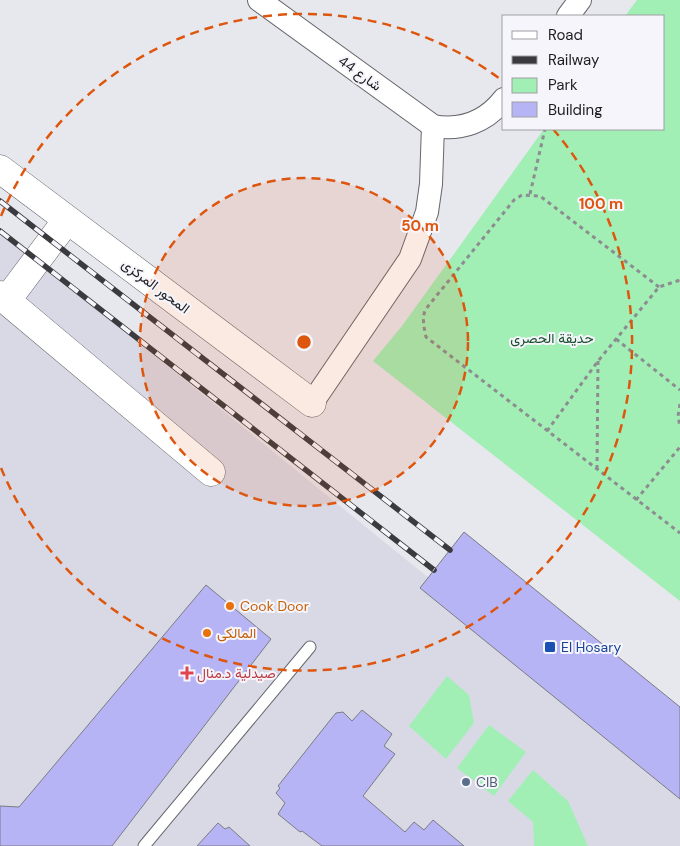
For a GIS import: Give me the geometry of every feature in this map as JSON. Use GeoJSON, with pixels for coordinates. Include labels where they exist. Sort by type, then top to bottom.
{"type":"FeatureCollection","features":[{"type":"Feature","properties":{"kind":"main road","name":"المحور المركزى"},"geometry":{"type":"LineString","coordinates":[[0,170],[312,403]]}},
{"type":"Feature","properties":{"kind":"main road"},"geometry":{"type":"LineString","coordinates":[[67,220],[3,297],[211,472]]}},
{"type":"Feature","properties":{"kind":"street","name":"شارع 44"},"geometry":{"type":"LineString","coordinates":[[259,0],[432,126]]}},
{"type":"Feature","properties":{"kind":"street"},"geometry":{"type":"LineString","coordinates":[[569,15],[580,0]]}},
{"type":"Feature","properties":{"kind":"street"},"geometry":{"type":"LineString","coordinates":[[312,403],[410,259],[427,212],[431,184],[432,126],[450,129],[467,126],[496,109],[502,102]]}},
{"type":"Feature","properties":{"kind":"lane"},"geometry":{"type":"LineString","coordinates":[[144,846],[310,647]]}},
{"type":"Feature","properties":{"kind":"path"},"geometry":{"type":"LineString","coordinates":[[530,194],[545,130]]}},
{"type":"Feature","properties":{"kind":"path"},"geometry":{"type":"LineString","coordinates":[[659,287],[540,196],[530,194],[514,200],[425,310],[423,318],[426,337],[680,534]]}},
{"type":"Feature","properties":{"kind":"path"},"geometry":{"type":"LineString","coordinates":[[547,430],[598,360],[659,287],[680,280]]}},
{"type":"Feature","properties":{"kind":"path"},"geometry":{"type":"LineString","coordinates":[[616,339],[680,390]]}},
{"type":"Feature","properties":{"kind":"path"},"geometry":{"type":"LineString","coordinates":[[597,470],[598,360]]}},
{"type":"Feature","properties":{"kind":"path"},"geometry":{"type":"LineString","coordinates":[[680,404],[678,416],[680,426]]}},
{"type":"Feature","properties":{"kind":"path"},"geometry":{"type":"LineString","coordinates":[[636,500],[680,447]]}},
{"type":"Feature","properties":{"kind":"shaded area"},"geometry":{"type":"Polygon","coordinates":[[[0,230],[680,782],[680,846],[0,846],[0,230]]]}},
{"type":"Feature","properties":{"kind":"green space","name":"حديقة الحصرى"},"geometry":{"type":"Polygon","coordinates":[[[637,0],[680,0],[680,601],[373,361],[402,326],[543,130],[665,130],[665,15],[626,15],[637,0]]]}},
{"type":"Feature","properties":{"kind":"green space"},"geometry":{"type":"Polygon","coordinates":[[[447,676],[469,695],[474,723],[446,759],[409,726],[447,676]]]}},
{"type":"Feature","properties":{"kind":"green space"},"geometry":{"type":"Polygon","coordinates":[[[489,725],[526,752],[494,796],[457,768],[489,725]]]}},
{"type":"Feature","properties":{"kind":"green space"},"geometry":{"type":"Polygon","coordinates":[[[533,770],[568,801],[588,846],[534,846],[533,822],[508,801],[533,770]]]}},
{"type":"Feature","properties":{"kind":"building","name":"El Hosary"},"geometry":{"type":"Polygon","coordinates":[[[464,532],[680,707],[680,799],[420,588],[464,532]]]}},
{"type":"Feature","properties":{"kind":"building"},"geometry":{"type":"Polygon","coordinates":[[[206,585],[271,639],[112,846],[0,846],[0,806],[19,807],[206,585]]]}},
{"type":"Feature","properties":{"kind":"building"},"geometry":{"type":"Polygon","coordinates":[[[362,710],[392,734],[384,746],[395,754],[363,796],[405,832],[414,822],[424,830],[433,820],[464,846],[322,846],[302,831],[300,832],[278,814],[285,803],[276,793],[280,788],[278,786],[331,719],[336,713],[343,712],[352,721],[362,710]]]}},
{"type":"Feature","properties":{"kind":"building"},"geometry":{"type":"Polygon","coordinates":[[[218,823],[225,829],[229,827],[250,846],[197,846],[218,823]]]}},
{"type":"Feature","properties":{"kind":"railway"},"geometry":{"type":"LineString","coordinates":[[0,201],[450,550]]}},
{"type":"Feature","properties":{"kind":"railway"},"geometry":{"type":"LineString","coordinates":[[0,231],[434,570]]}},
{"type":"Feature","properties":{"kind":"place","name":"Cook Door"},"geometry":{"type":"Point","coordinates":[230,606]}},
{"type":"Feature","properties":{"kind":"place","name":"المالكى"},"geometry":{"type":"Point","coordinates":[207,633]}},
{"type":"Feature","properties":{"kind":"place","name":"El Hosary"},"geometry":{"type":"Point","coordinates":[550,647]}},
{"type":"Feature","properties":{"kind":"place","name":"صيدلية د.منال"},"geometry":{"type":"Point","coordinates":[187,673]}},
{"type":"Feature","properties":{"kind":"place","name":"CIB"},"geometry":{"type":"Point","coordinates":[466,782]}}]}
